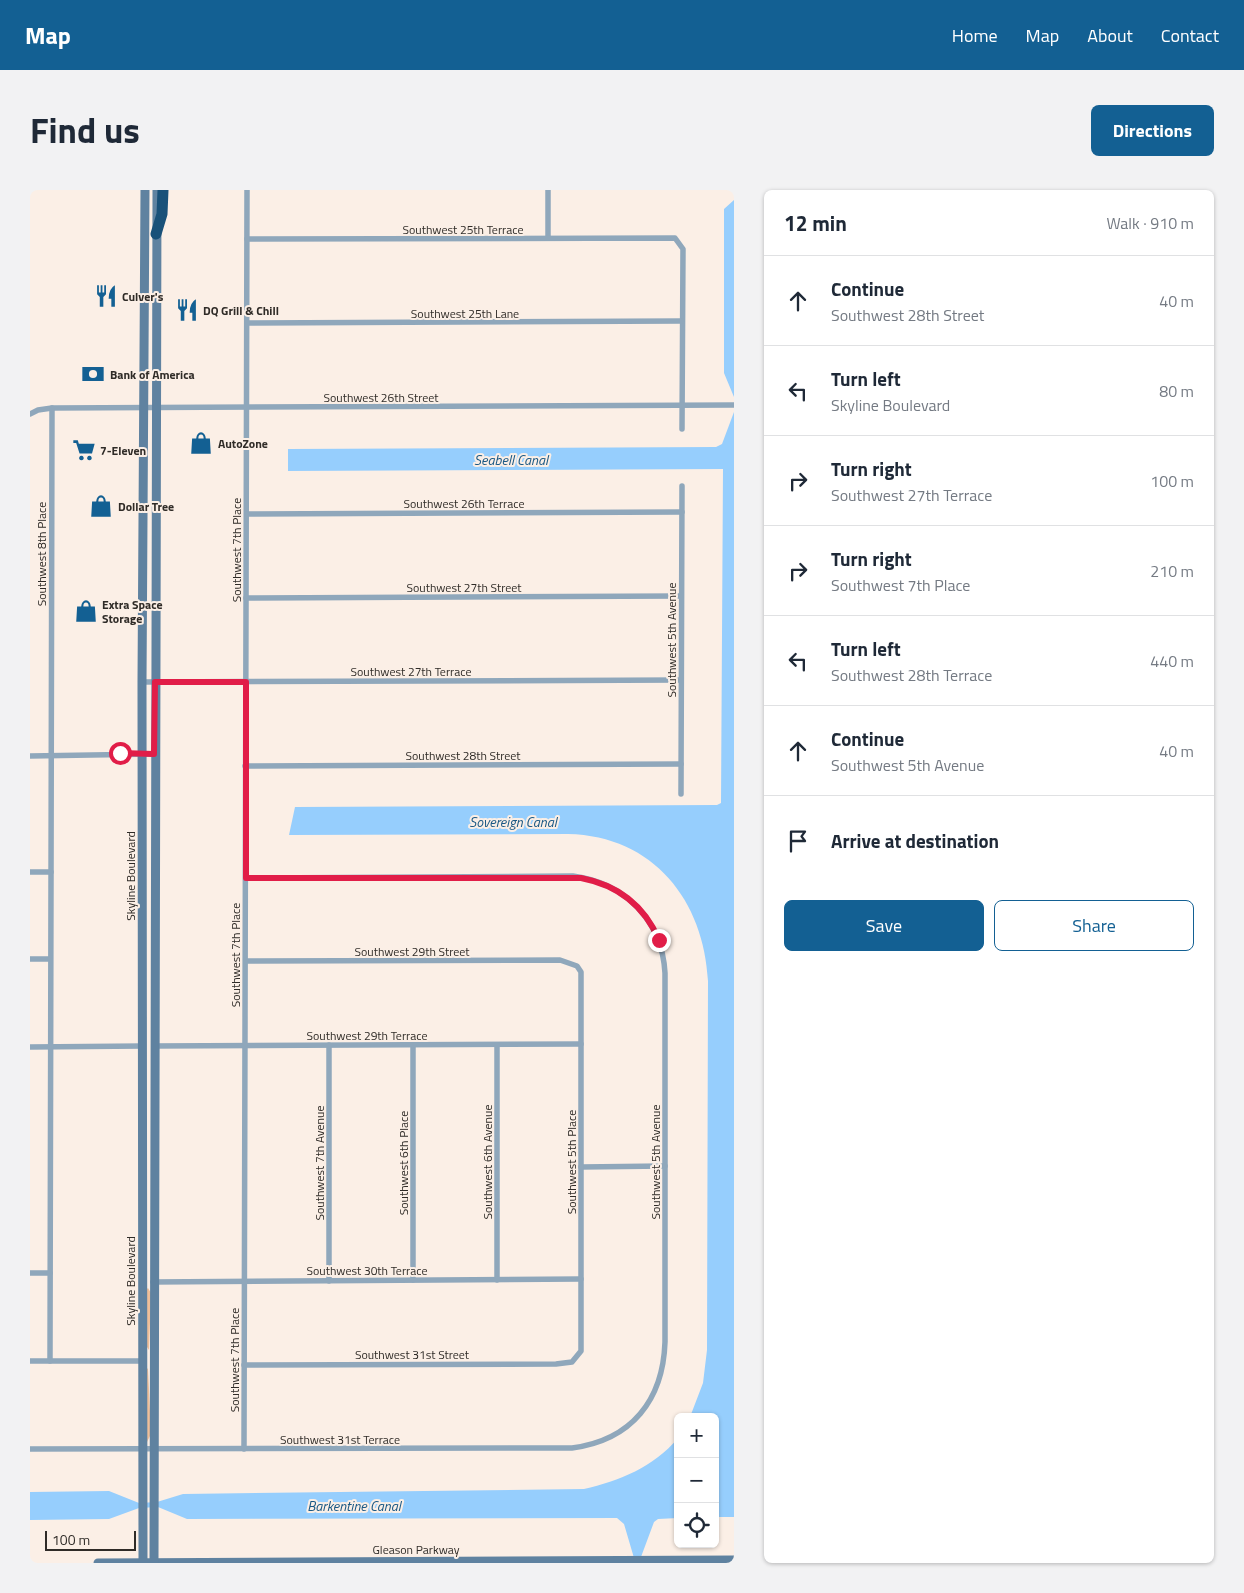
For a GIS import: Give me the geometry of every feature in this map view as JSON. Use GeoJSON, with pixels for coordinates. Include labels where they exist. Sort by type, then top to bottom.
{"type":"FeatureCollection","features":[{"type":"Feature","properties":{"kind":"highway"},"geometry":{"type":"LineString","coordinates":[[156,234],[162,214],[163,190]]}},
{"type":"Feature","properties":{"kind":"street","name":"Skyline Boulevard"},"geometry":{"type":"LineString","coordinates":[[143,1563],[142,682],[145,190]]}},
{"type":"Feature","properties":{"kind":"street","name":"Skyline Boulevard"},"geometry":{"type":"LineString","coordinates":[[154,1563],[156,190]]}},
{"type":"Feature","properties":{"kind":"street","name":"Southwest 7th Place"},"geometry":{"type":"LineString","coordinates":[[244,1449],[247,190]]}},
{"type":"Feature","properties":{"kind":"street"},"geometry":{"type":"LineString","coordinates":[[548,190],[548,238]]}},
{"type":"Feature","properties":{"kind":"street","name":"Southwest 25th Terrace"},"geometry":{"type":"LineString","coordinates":[[247,239],[670,237],[679,241],[683,249],[682,322]]}},
{"type":"Feature","properties":{"kind":"street"},"geometry":{"type":"LineString","coordinates":[[682,322],[682,429]]}},
{"type":"Feature","properties":{"kind":"street","name":"Southwest 25th Lane"},"geometry":{"type":"LineString","coordinates":[[247,323],[682,322]]}},
{"type":"Feature","properties":{"kind":"street","name":"Southwest 26th Street"},"geometry":{"type":"LineString","coordinates":[[30,414],[38,410],[52,408],[734,405]]}},
{"type":"Feature","properties":{"kind":"street","name":"Southwest 8th Place"},"geometry":{"type":"LineString","coordinates":[[50,1360],[52,408]]}},
{"type":"Feature","properties":{"kind":"street","name":"Southwest 5th Avenue"},"geometry":{"type":"LineString","coordinates":[[681,794],[682,486]]}},
{"type":"Feature","properties":{"kind":"street","name":"Southwest 26th Terrace"},"geometry":{"type":"LineString","coordinates":[[246,514],[682,512]]}},
{"type":"Feature","properties":{"kind":"street","name":"Southwest 27th Street"},"geometry":{"type":"LineString","coordinates":[[246,598],[681,596]]}},
{"type":"Feature","properties":{"kind":"street","name":"Southwest 27th Terrace"},"geometry":{"type":"LineString","coordinates":[[142,682],[681,680]]}},
{"type":"Feature","properties":{"kind":"street"},"geometry":{"type":"LineString","coordinates":[[30,756],[154,754]]}},
{"type":"Feature","properties":{"kind":"street","name":"Southwest 28th Street"},"geometry":{"type":"LineString","coordinates":[[245,766],[681,764]]}},
{"type":"Feature","properties":{"kind":"street"},"geometry":{"type":"LineString","coordinates":[[30,872],[51,872]]}},
{"type":"Feature","properties":{"kind":"street","name":"Southwest 5th Avenue"},"geometry":{"type":"LineString","coordinates":[[246,878],[573,876],[613,888],[641,910],[659,940],[665,964],[664,1365],[657,1388],[641,1414]]}},
{"type":"Feature","properties":{"kind":"street"},"geometry":{"type":"LineString","coordinates":[[30,959],[50,959]]}},
{"type":"Feature","properties":{"kind":"street","name":"Southwest 29th Street"},"geometry":{"type":"LineString","coordinates":[[246,961],[560,960],[577,966]]}},
{"type":"Feature","properties":{"kind":"street","name":"Southwest 5th Place"},"geometry":{"type":"LineString","coordinates":[[577,966],[581,972],[581,1352],[578,1358]]}},
{"type":"Feature","properties":{"kind":"street","name":"Southwest 29th Terrace"},"geometry":{"type":"LineString","coordinates":[[154,1046],[581,1044]]}},
{"type":"Feature","properties":{"kind":"street","name":"Southwest 7th Avenue"},"geometry":{"type":"LineString","coordinates":[[329,1045],[329,1281]]}},
{"type":"Feature","properties":{"kind":"street","name":"Southwest 6th Place"},"geometry":{"type":"LineString","coordinates":[[413,1045],[413,1280]]}},
{"type":"Feature","properties":{"kind":"street","name":"Southwest 6th Avenue"},"geometry":{"type":"LineString","coordinates":[[497,1045],[497,1280]]}},
{"type":"Feature","properties":{"kind":"street"},"geometry":{"type":"LineString","coordinates":[[30,1047],[154,1046]]}},
{"type":"Feature","properties":{"kind":"street"},"geometry":{"type":"LineString","coordinates":[[581,1167],[665,1166]]}},
{"type":"Feature","properties":{"kind":"street"},"geometry":{"type":"LineString","coordinates":[[30,1273],[50,1273]]}},
{"type":"Feature","properties":{"kind":"street","name":"Southwest 30th Terrace"},"geometry":{"type":"LineString","coordinates":[[153,1282],[581,1279]]}},
{"type":"Feature","properties":{"kind":"street"},"geometry":{"type":"LineString","coordinates":[[142,1282],[153,1282]]}},
{"type":"Feature","properties":{"kind":"street","name":"Southwest 31st Street"},"geometry":{"type":"LineString","coordinates":[[244,1365],[556,1364],[572,1362],[578,1358]]}},
{"type":"Feature","properties":{"kind":"street"},"geometry":{"type":"LineString","coordinates":[[30,1361],[154,1360]]}},
{"type":"Feature","properties":{"kind":"street","name":"Southwest 31st Terrace"},"geometry":{"type":"LineString","coordinates":[[30,1449],[572,1448],[607,1439],[628,1426],[641,1414]]}},
{"type":"Feature","properties":{"kind":"street","name":"Gleason Parkway"},"geometry":{"type":"LineString","coordinates":[[98,1563],[581,1562],[627,1560],[694,1562],[734,1560]]}},
{"type":"Feature","properties":{"kind":"shaded area"},"geometry":{"type":"Polygon","coordinates":[[[148,1288],[151,1293],[149,1350],[147,1347],[148,1288]]]}},
{"type":"Feature","properties":{"kind":"shaded area"},"geometry":{"type":"Polygon","coordinates":[[[148,1368],[151,1434],[147,1442],[145,1372],[148,1368]]]}},
{"type":"Feature","properties":{"kind":"water"},"geometry":{"type":"Polygon","coordinates":[[[734,200],[734,397],[724,373],[724,209],[734,200]]]}},
{"type":"Feature","properties":{"kind":"water"},"geometry":{"type":"Polygon","coordinates":[[[734,412],[734,1517],[719,1517],[719,1413],[692,1413],[703,1383],[707,1350],[708,981],[704,952],[697,925],[685,900],[669,878],[649,860],[626,847],[599,838],[568,834],[289,835],[295,807],[717,805],[721,803],[723,469],[288,471],[288,449],[716,447],[722,444],[734,412]]]}},
{"type":"Feature","properties":{"kind":"water","name":"Barkentine Canal"},"geometry":{"type":"Polygon","coordinates":[[[674,1442],[674,1518],[658,1519],[654,1522],[641,1557],[634,1558],[624,1524],[617,1518],[187,1519],[158,1507],[139,1508],[109,1519],[30,1520],[30,1492],[109,1491],[139,1503],[157,1502],[183,1494],[584,1489],[623,1477],[647,1465],[674,1442]]]}},
{"type":"Feature","properties":{"kind":"place","name":"Culver's"},"geometry":{"type":"Point","coordinates":[106,296]}},
{"type":"Feature","properties":{"kind":"place","name":"DQ Grill & Chill"},"geometry":{"type":"Point","coordinates":[187,310]}},
{"type":"Feature","properties":{"kind":"place","name":"Bank of America"},"geometry":{"type":"Point","coordinates":[93,374]}},
{"type":"Feature","properties":{"kind":"place","name":"AutoZone"},"geometry":{"type":"Point","coordinates":[201,443]}},
{"type":"Feature","properties":{"kind":"place","name":"7-Eleven"},"geometry":{"type":"Point","coordinates":[84,450]}},
{"type":"Feature","properties":{"kind":"place","name":"Dollar Tree"},"geometry":{"type":"Point","coordinates":[101,506]}},
{"type":"Feature","properties":{"kind":"place","name":"Extra Space Storage"},"geometry":{"type":"Point","coordinates":[86,611]}},
{"type":"Feature","properties":{"kind":"route"},"geometry":{"type":"LineString","coordinates":[[120,753],[154,754],[155,682],[246,682],[246,878],[573,876],[605,884],[627,897],[641,910],[650,922],[659,940]]}},
{"type":"Feature","properties":{"kind":"water label","name":"Seabell Canal"},"geometry":{"type":"Point","coordinates":[511,459]}},
{"type":"Feature","properties":{"kind":"water label","name":"Sovereign Canal"},"geometry":{"type":"Point","coordinates":[513,821]}}]}
